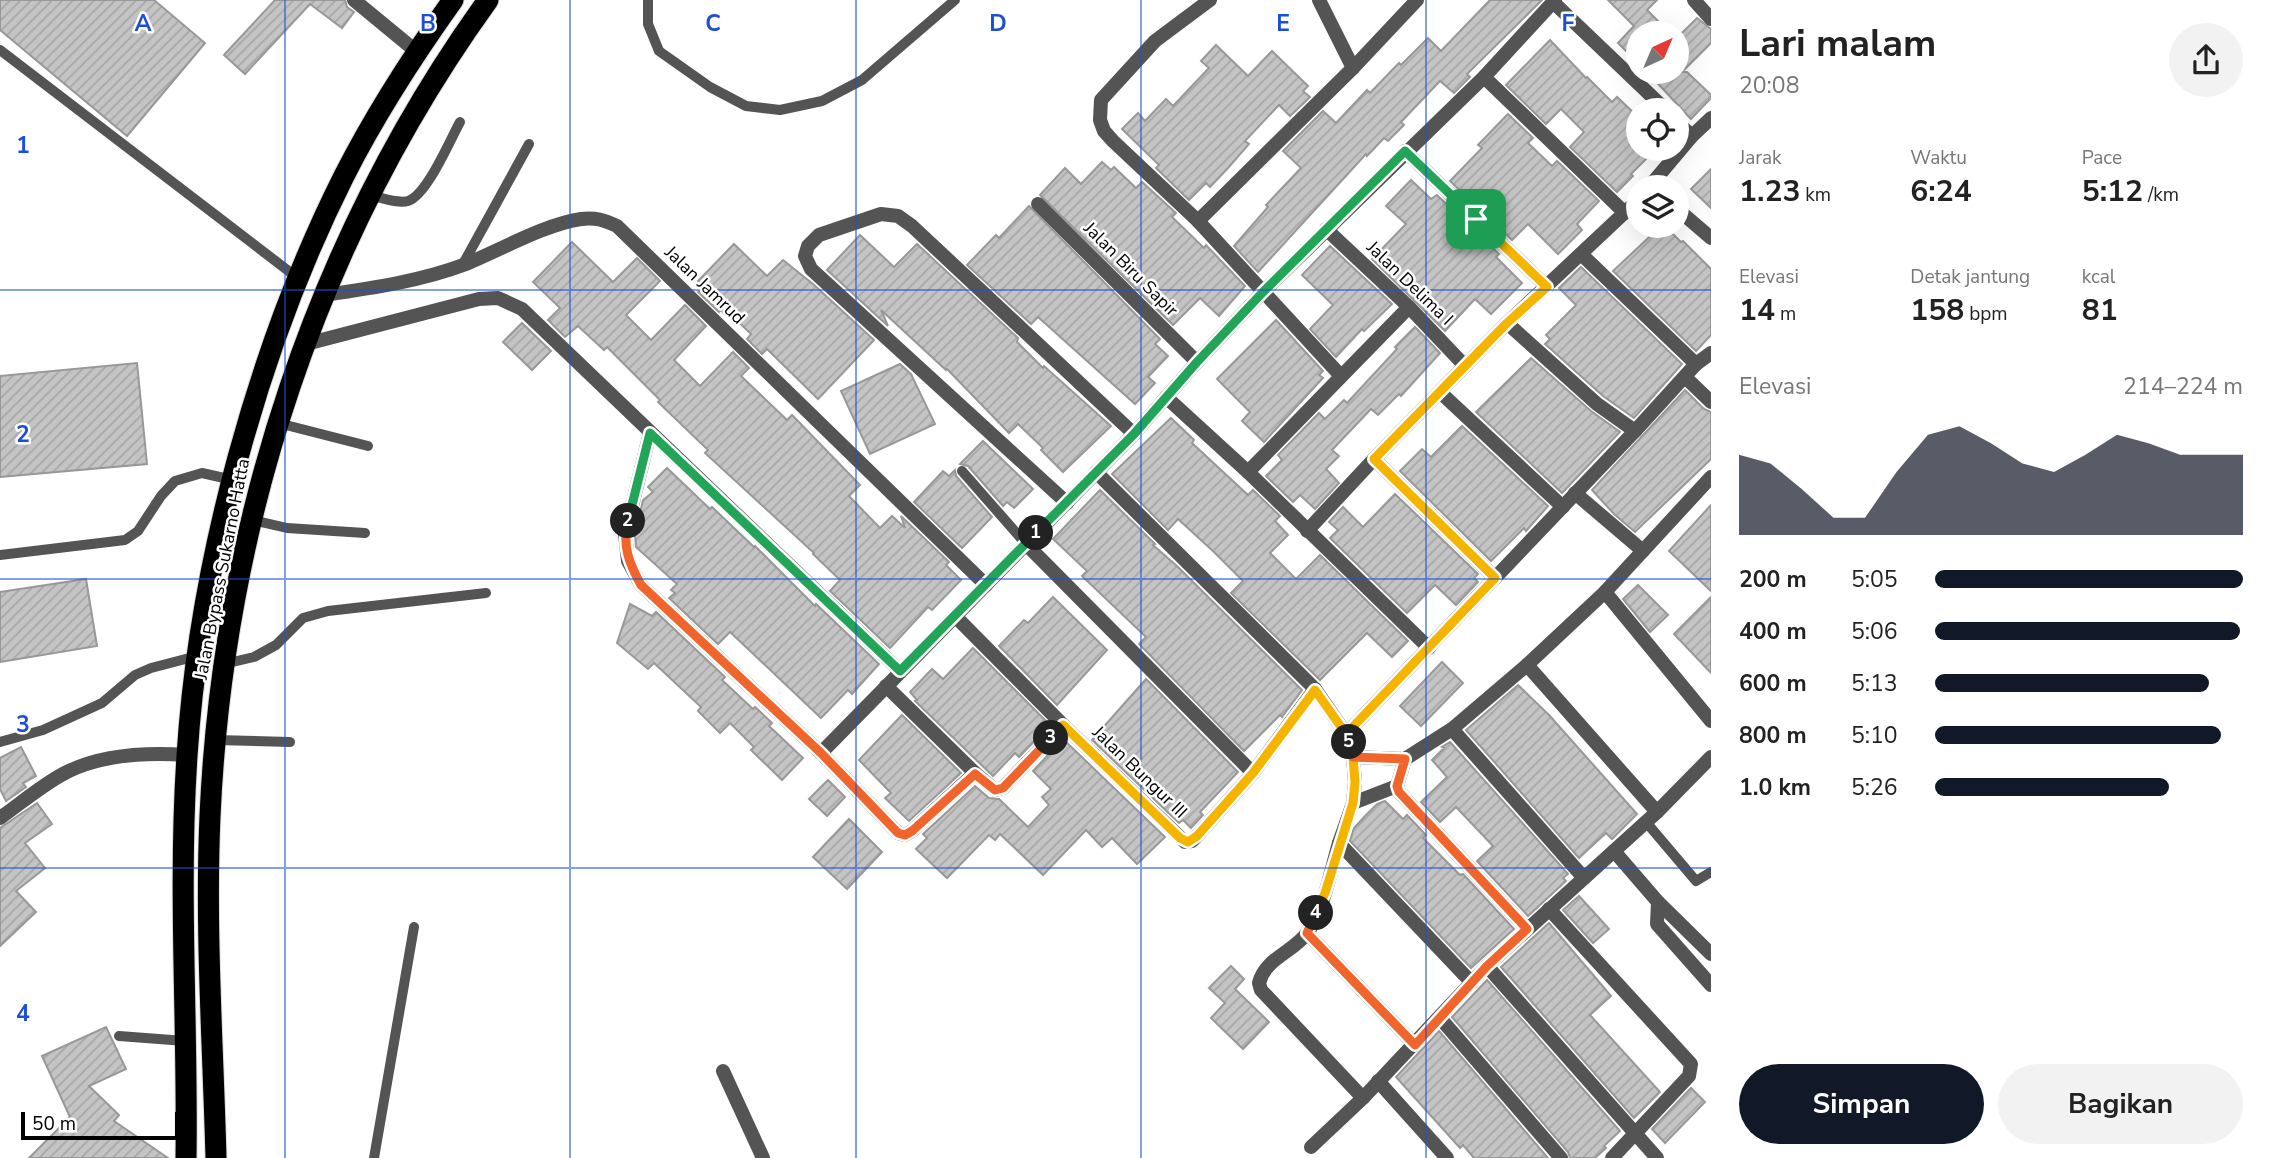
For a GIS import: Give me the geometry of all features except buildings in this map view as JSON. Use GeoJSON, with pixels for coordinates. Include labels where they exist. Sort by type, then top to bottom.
{"type":"FeatureCollection","features":[{"type":"Feature","properties":{"kind":"highway","name":"Jalan Bypass Sukarno Hatta"},"geometry":{"type":"LineString","coordinates":[[186,1152],[182,887],[187,755],[197,656],[208,590],[233,481],[261,381],[299,279],[344,176],[416,52],[453,0]]}},
{"type":"Feature","properties":{"kind":"highway","name":"Jalan Bypass Sukarno Hatta"},"geometry":{"type":"LineString","coordinates":[[215,1153],[209,891],[215,740],[223,664],[251,519],[278,423],[306,344],[368,195],[422,98],[488,0]]}},
{"type":"Feature","properties":{"kind":"highway"},"geometry":{"type":"LineString","coordinates":[[186,1152],[215,1153]]}},
{"type":"Feature","properties":{"kind":"street"},"geometry":{"type":"LineString","coordinates":[[354,0],[416,52]]}},
{"type":"Feature","properties":{"kind":"street"},"geometry":{"type":"LineString","coordinates":[[1210,0],[1155,41],[1101,100],[1100,120],[1104,131],[1198,222],[1341,376]]}},
{"type":"Feature","properties":{"kind":"street"},"geometry":{"type":"LineString","coordinates":[[1320,0],[1353,68]]}},
{"type":"Feature","properties":{"kind":"street"},"geometry":{"type":"LineString","coordinates":[[1198,222],[1353,68],[1417,0]]}},
{"type":"Feature","properties":{"kind":"street"},"geometry":{"type":"LineString","coordinates":[[1694,0],[1711,19]]}},
{"type":"Feature","properties":{"kind":"street"},"geometry":{"type":"LineString","coordinates":[[821,753],[1134,434],[1263,292],[1483,77],[1554,1],[1653,98]]}},
{"type":"Feature","properties":{"kind":"street"},"geometry":{"type":"LineString","coordinates":[[1307,531],[1507,323],[1625,213],[1483,77]]}},
{"type":"Feature","properties":{"kind":"street"},"geometry":{"type":"LineString","coordinates":[[1662,175],[1692,136],[1711,118]]}},
{"type":"Feature","properties":{"kind":"street"},"geometry":{"type":"LineString","coordinates":[[1689,133],[1692,136]]}},
{"type":"Feature","properties":{"kind":"street"},"geometry":{"type":"LineString","coordinates":[[1405,151],[1547,287]]}},
{"type":"Feature","properties":{"kind":"street","name":"Jalan Biru Sapir"},"geometry":{"type":"LineString","coordinates":[[1038,204],[1197,362]]}},
{"type":"Feature","properties":{"kind":"street"},"geometry":{"type":"LineString","coordinates":[[1067,503],[811,268],[805,256],[808,246],[819,235],[868,218],[881,214],[898,216],[912,226],[1134,434]]}},
{"type":"Feature","properties":{"kind":"street","name":"Jalan Jamrud"},"geometry":{"type":"LineString","coordinates":[[325,295],[398,284],[463,265],[550,228],[579,219],[600,218],[617,226],[986,585]]}},
{"type":"Feature","properties":{"kind":"street"},"geometry":{"type":"LineString","coordinates":[[1689,218],[1710,234]]}},
{"type":"Feature","properties":{"kind":"street","name":"Jalan Delima I"},"geometry":{"type":"LineString","coordinates":[[1326,229],[1409,307],[1465,366]]}},
{"type":"Feature","properties":{"kind":"street"},"geometry":{"type":"LineString","coordinates":[[1581,254],[1696,364]]}},
{"type":"Feature","properties":{"kind":"street"},"geometry":{"type":"LineString","coordinates":[[306,344],[479,299],[498,298],[522,309],[542,325],[650,433],[900,671]]}},
{"type":"Feature","properties":{"kind":"street"},"geometry":{"type":"LineString","coordinates":[[1248,472],[1409,307]]}},
{"type":"Feature","properties":{"kind":"street"},"geometry":{"type":"LineString","coordinates":[[1507,323],[1597,404],[1635,431]]}},
{"type":"Feature","properties":{"kind":"street"},"geometry":{"type":"LineString","coordinates":[[1346,734],[1696,364],[1711,353]]}},
{"type":"Feature","properties":{"kind":"street"},"geometry":{"type":"LineString","coordinates":[[1685,377],[1711,402]]}},
{"type":"Feature","properties":{"kind":"street"},"geometry":{"type":"LineString","coordinates":[[1441,393],[1563,507]]}},
{"type":"Feature","properties":{"kind":"street"},"geometry":{"type":"LineString","coordinates":[[1166,397],[1248,472],[1429,648]]}},
{"type":"Feature","properties":{"kind":"street"},"geometry":{"type":"LineString","coordinates":[[650,433],[625,534],[628,561],[641,585],[821,753],[898,833],[905,835],[912,831],[975,774]]}},
{"type":"Feature","properties":{"kind":"street"},"geometry":{"type":"LineString","coordinates":[[1374,459],[1495,578]]}},
{"type":"Feature","properties":{"kind":"street"},"geometry":{"type":"LineString","coordinates":[[1096,472],[1315,690],[1346,734],[1353,757],[1353,803],[1325,893],[1307,933],[1269,964],[1259,983],[1261,990],[1363,1098]]}},
{"type":"Feature","properties":{"kind":"street"},"geometry":{"type":"LineString","coordinates":[[1353,757],[1405,759],[1452,729],[1527,665],[1605,592],[1711,477]]}},
{"type":"Feature","properties":{"kind":"street"},"geometry":{"type":"LineString","coordinates":[[1575,493],[1643,551]]}},
{"type":"Feature","properties":{"kind":"street"},"geometry":{"type":"LineString","coordinates":[[1026,544],[1253,773]]}},
{"type":"Feature","properties":{"kind":"street"},"geometry":{"type":"LineString","coordinates":[[1605,592],[1711,721]]}},
{"type":"Feature","properties":{"kind":"street","name":"Jalan Bungur III"},"geometry":{"type":"LineString","coordinates":[[955,616],[1185,842],[1192,841],[1197,836],[1253,773],[1315,690]]}},
{"type":"Feature","properties":{"kind":"street"},"geometry":{"type":"LineString","coordinates":[[1527,665],[1657,812]]}},
{"type":"Feature","properties":{"kind":"street"},"geometry":{"type":"LineString","coordinates":[[886,686],[975,774],[995,790],[999,790],[1063,725]]}},
{"type":"Feature","properties":{"kind":"street"},"geometry":{"type":"LineString","coordinates":[[1452,729],[1584,878]]}},
{"type":"Feature","properties":{"kind":"street"},"geometry":{"type":"LineString","coordinates":[[0,818],[65,773],[99,760],[153,752],[187,755]]}},
{"type":"Feature","properties":{"kind":"street"},"geometry":{"type":"LineString","coordinates":[[1311,1147],[1415,1045],[1487,966],[1657,812],[1711,757]]}},
{"type":"Feature","properties":{"kind":"street"},"geometry":{"type":"LineString","coordinates":[[1405,759],[1397,786],[1399,792],[1527,929]]}},
{"type":"Feature","properties":{"kind":"street"},"geometry":{"type":"LineString","coordinates":[[1353,803],[1397,786]]}},
{"type":"Feature","properties":{"kind":"street"},"geometry":{"type":"LineString","coordinates":[[1339,843],[1472,983]]}},
{"type":"Feature","properties":{"kind":"street"},"geometry":{"type":"LineString","coordinates":[[1614,851],[1658,902],[1711,954]]}},
{"type":"Feature","properties":{"kind":"street"},"geometry":{"type":"LineString","coordinates":[[1658,902],[1657,924],[1711,985]]}},
{"type":"Feature","properties":{"kind":"street"},"geometry":{"type":"LineString","coordinates":[[1549,909],[1691,1064],[1689,1076],[1612,1158]]}},
{"type":"Feature","properties":{"kind":"street"},"geometry":{"type":"LineString","coordinates":[[1307,933],[1415,1045]]}},
{"type":"Feature","properties":{"kind":"street"},"geometry":{"type":"LineString","coordinates":[[1487,966],[1657,1158]]}},
{"type":"Feature","properties":{"kind":"street"},"geometry":{"type":"LineString","coordinates":[[1440,1018],[1561,1158]]}},
{"type":"Feature","properties":{"kind":"street"},"geometry":{"type":"LineString","coordinates":[[723,1071],[763,1158]]}},
{"type":"Feature","properties":{"kind":"street"},"geometry":{"type":"LineString","coordinates":[[1378,1081],[1447,1158]]}},
{"type":"Feature","properties":{"kind":"lane"},"geometry":{"type":"LineString","coordinates":[[648,0],[648,24],[659,51],[710,87],[746,106],[780,110],[822,101],[862,80],[955,0]]}},
{"type":"Feature","properties":{"kind":"lane"},"geometry":{"type":"LineString","coordinates":[[0,50],[299,279]]}},
{"type":"Feature","properties":{"kind":"lane"},"geometry":{"type":"LineString","coordinates":[[368,195],[406,202],[414,198],[424,188],[460,122]]}},
{"type":"Feature","properties":{"kind":"lane"},"geometry":{"type":"LineString","coordinates":[[463,265],[529,144]]}},
{"type":"Feature","properties":{"kind":"lane"},"geometry":{"type":"LineString","coordinates":[[278,423],[368,446]]}},
{"type":"Feature","properties":{"kind":"lane"},"geometry":{"type":"LineString","coordinates":[[961,471],[1026,544]]}},
{"type":"Feature","properties":{"kind":"lane"},"geometry":{"type":"LineString","coordinates":[[0,555],[125,540],[138,531],[160,496],[175,481],[202,473],[233,481]]}},
{"type":"Feature","properties":{"kind":"lane"},"geometry":{"type":"LineString","coordinates":[[251,519],[287,528],[365,533]]}},
{"type":"Feature","properties":{"kind":"lane"},"geometry":{"type":"LineString","coordinates":[[223,664],[254,657],[276,645],[303,618],[328,611],[486,593]]}},
{"type":"Feature","properties":{"kind":"lane"},"geometry":{"type":"LineString","coordinates":[[0,742],[43,730],[103,703],[135,675],[151,667],[197,656]]}},
{"type":"Feature","properties":{"kind":"lane"},"geometry":{"type":"LineString","coordinates":[[215,740],[290,743]]}},
{"type":"Feature","properties":{"kind":"lane"},"geometry":{"type":"LineString","coordinates":[[1646,822],[1696,881],[1711,872]]}},
{"type":"Feature","properties":{"kind":"lane"},"geometry":{"type":"LineString","coordinates":[[374,1158],[414,927]]}},
{"type":"Feature","properties":{"kind":"lane"},"geometry":{"type":"LineString","coordinates":[[119,1036],[186,1041]]}},
{"type":"Feature","properties":{"kind":"route"},"geometry":{"type":"LineString","coordinates":[[1476,219],[1405,151],[1263,292],[1134,434],[900,671],[650,433],[625,534],[628,561],[641,585],[821,753],[898,833],[905,835],[975,774],[995,790],[1003,788],[1063,725],[1180,838],[1185,842],[1192,841],[1253,773],[1315,690],[1346,734],[1353,757],[1355,782],[1353,803],[1325,893],[1307,933],[1415,1045],[1487,966],[1527,929],[1399,792],[1397,786],[1405,759],[1353,757],[1346,734],[1495,578],[1374,459],[1507,323],[1547,287],[1476,219]]}}]}
